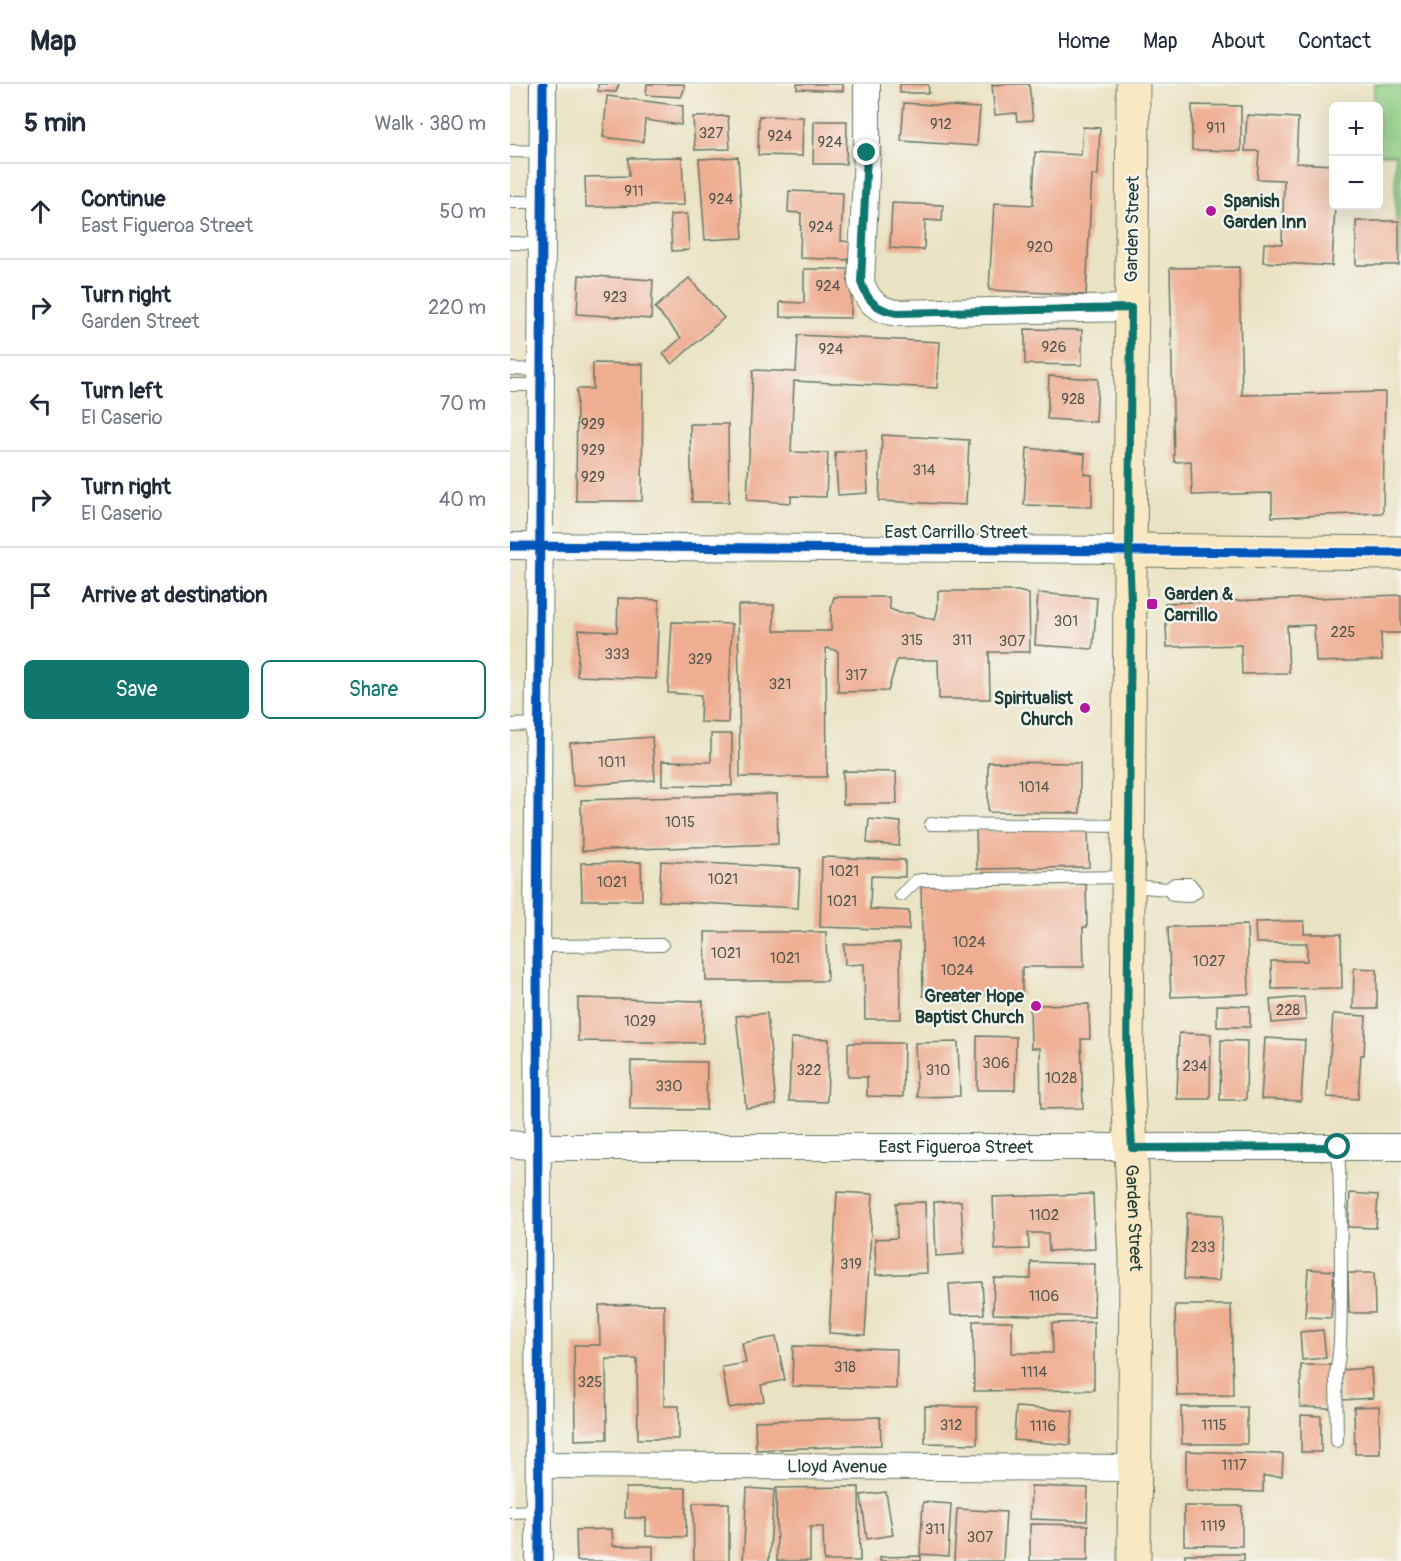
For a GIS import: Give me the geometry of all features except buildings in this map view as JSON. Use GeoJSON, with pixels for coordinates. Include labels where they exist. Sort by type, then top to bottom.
{"type":"FeatureCollection","features":[{"type":"Feature","properties":{"kind":"main road","name":"Garden Street"},"geometry":{"type":"LineString","coordinates":[[1133,84],[1127,1063],[1136,1259],[1134,1561]]}},
{"type":"Feature","properties":{"kind":"main road","name":"East Carrillo Street"},"geometry":{"type":"LineString","coordinates":[[1129,550],[1401,553]]}},
{"type":"Feature","properties":{"kind":"street"},"geometry":{"type":"LineString","coordinates":[[539,1561],[537,946],[543,84]]}},
{"type":"Feature","properties":{"kind":"street"},"geometry":{"type":"LineString","coordinates":[[867,84],[867,153],[861,282],[865,294],[873,304],[884,311],[897,313],[1131,308]]}},
{"type":"Feature","properties":{"kind":"street","name":"East Carrillo Street"},"geometry":{"type":"LineString","coordinates":[[510,546],[1129,550]]}},
{"type":"Feature","properties":{"kind":"street","name":"East Figueroa Street"},"geometry":{"type":"LineString","coordinates":[[510,1144],[538,1147],[1401,1147]]}},
{"type":"Feature","properties":{"kind":"street","name":"Lloyd Avenue"},"geometry":{"type":"LineString","coordinates":[[539,1465],[1135,1468]]}},
{"type":"Feature","properties":{"kind":"lane"},"geometry":{"type":"LineString","coordinates":[[510,151],[542,152]]}},
{"type":"Feature","properties":{"kind":"lane"},"geometry":{"type":"LineString","coordinates":[[510,202],[542,202]]}},
{"type":"Feature","properties":{"kind":"lane"},"geometry":{"type":"LineString","coordinates":[[510,243],[542,244]]}},
{"type":"Feature","properties":{"kind":"lane"},"geometry":{"type":"LineString","coordinates":[[510,369],[541,378]]}},
{"type":"Feature","properties":{"kind":"lane"},"geometry":{"type":"LineString","coordinates":[[510,385],[541,378]]}},
{"type":"Feature","properties":{"kind":"lane"},"geometry":{"type":"LineString","coordinates":[[510,725],[539,724]]}},
{"type":"Feature","properties":{"kind":"lane"},"geometry":{"type":"LineString","coordinates":[[931,824],[1128,826]]}},
{"type":"Feature","properties":{"kind":"lane"},"geometry":{"type":"LineString","coordinates":[[901,895],[916,881],[922,880],[1128,881],[1168,889]]}},
{"type":"Feature","properties":{"kind":"lane"},"geometry":{"type":"LineString","coordinates":[[537,946],[662,945]]}},
{"type":"Feature","properties":{"kind":"lane"},"geometry":{"type":"LineString","coordinates":[[1337,1441],[1336,1373],[1341,1321],[1338,1147]]}},
{"type":"Feature","properties":{"kind":"lane"},"geometry":{"type":"LineString","coordinates":[[510,1512],[539,1511]]}},
{"type":"Feature","properties":{"kind":"green space"},"geometry":{"type":"Polygon","coordinates":[[[1374,84],[1401,84],[1401,258],[1396,258],[1395,154],[1383,154],[1383,102],[1374,102],[1374,84]]]}},
{"type":"Feature","properties":{"kind":"cycle path"},"geometry":{"type":"LineString","coordinates":[[539,1561],[537,946],[543,84]]}},
{"type":"Feature","properties":{"kind":"cycle path"},"geometry":{"type":"LineString","coordinates":[[510,546],[1401,553]]}},
{"type":"Feature","properties":{"kind":"place","name":"Spanish Garden Inn"},"geometry":{"type":"Point","coordinates":[1211,211]}},
{"type":"Feature","properties":{"kind":"place","name":"Garden & Carrillo"},"geometry":{"type":"Point","coordinates":[1152,604]}},
{"type":"Feature","properties":{"kind":"place","name":"Spiritualist Church"},"geometry":{"type":"Point","coordinates":[1085,708]}},
{"type":"Feature","properties":{"kind":"place","name":"Greater Hope Baptist Church"},"geometry":{"type":"Point","coordinates":[1036,1006]}},
{"type":"Feature","properties":{"kind":"route"},"geometry":{"type":"LineString","coordinates":[[867,153],[861,282],[865,294],[873,304],[884,311],[897,313],[1131,308],[1127,1063],[1132,1148],[1338,1147]]}}]}
